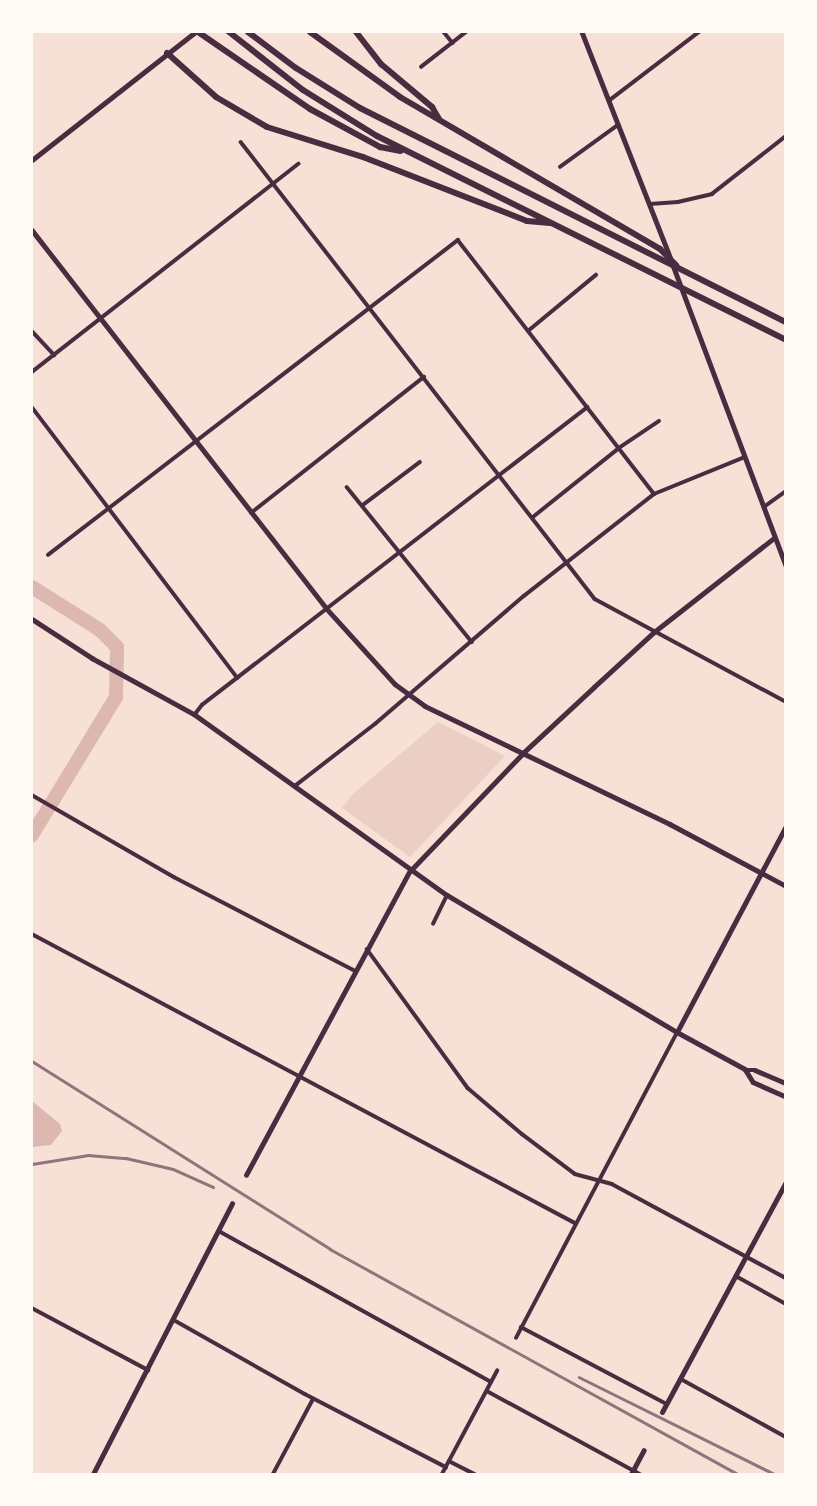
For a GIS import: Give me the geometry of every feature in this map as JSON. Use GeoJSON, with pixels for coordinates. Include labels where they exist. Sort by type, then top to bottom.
{"type":"FeatureCollection","features":[{"type":"Feature","properties":{"kind":"highway"},"geometry":{"type":"LineString","coordinates":[[197,32],[283,93],[340,126],[380,147],[413,154]]}},
{"type":"Feature","properties":{"kind":"highway"},"geometry":{"type":"LineString","coordinates":[[229,32],[303,90],[377,136],[786,340]]}},
{"type":"Feature","properties":{"kind":"highway"},"geometry":{"type":"LineString","coordinates":[[248,32],[296,68],[360,108],[786,322]]}},
{"type":"Feature","properties":{"kind":"highway"},"geometry":{"type":"LineString","coordinates":[[310,32],[365,73],[440,120],[660,248],[680,269]]}},
{"type":"Feature","properties":{"kind":"highway"},"geometry":{"type":"LineString","coordinates":[[356,32],[381,64],[432,107],[440,120]]}},
{"type":"Feature","properties":{"kind":"highway"},"geometry":{"type":"LineString","coordinates":[[167,53],[216,97],[267,127],[363,157],[527,221],[556,224]]}},
{"type":"Feature","properties":{"kind":"main road"},"geometry":{"type":"LineString","coordinates":[[662,1412],[786,1182]]}},
{"type":"Feature","properties":{"kind":"main road"},"geometry":{"type":"LineString","coordinates":[[632,1473],[644,1450]]}},
{"type":"Feature","properties":{"kind":"street"},"geometry":{"type":"LineString","coordinates":[[32,160],[197,32]]}},
{"type":"Feature","properties":{"kind":"street"},"geometry":{"type":"LineString","coordinates":[[444,32],[453,43]]}},
{"type":"Feature","properties":{"kind":"street"},"geometry":{"type":"LineString","coordinates":[[421,67],[466,32]]}},
{"type":"Feature","properties":{"kind":"street"},"geometry":{"type":"LineString","coordinates":[[582,32],[699,329],[786,566]]}},
{"type":"Feature","properties":{"kind":"street"},"geometry":{"type":"LineString","coordinates":[[610,100],[699,32]]}},
{"type":"Feature","properties":{"kind":"street"},"geometry":{"type":"LineString","coordinates":[[560,167],[618,125]]}},
{"type":"Feature","properties":{"kind":"street"},"geometry":{"type":"LineString","coordinates":[[650,204],[678,202],[712,194],[786,136]]}},
{"type":"Feature","properties":{"kind":"street"},"geometry":{"type":"LineString","coordinates":[[241,142],[595,598],[786,702]]}},
{"type":"Feature","properties":{"kind":"street"},"geometry":{"type":"LineString","coordinates":[[32,372],[298,164]]}},
{"type":"Feature","properties":{"kind":"street"},"geometry":{"type":"LineString","coordinates":[[32,230],[327,608],[378,668],[408,696],[670,824],[786,886]]}},
{"type":"Feature","properties":{"kind":"street"},"geometry":{"type":"LineString","coordinates":[[48,555],[458,240],[654,494]]}},
{"type":"Feature","properties":{"kind":"street"},"geometry":{"type":"LineString","coordinates":[[528,331],[596,275]]}},
{"type":"Feature","properties":{"kind":"street"},"geometry":{"type":"LineString","coordinates":[[32,331],[54,355]]}},
{"type":"Feature","properties":{"kind":"street"},"geometry":{"type":"LineString","coordinates":[[251,513],[424,377]]}},
{"type":"Feature","properties":{"kind":"street"},"geometry":{"type":"LineString","coordinates":[[32,407],[238,678]]}},
{"type":"Feature","properties":{"kind":"street"},"geometry":{"type":"LineString","coordinates":[[194,714],[587,407]]}},
{"type":"Feature","properties":{"kind":"street"},"geometry":{"type":"LineString","coordinates":[[533,517],[618,448],[659,421]]}},
{"type":"Feature","properties":{"kind":"street"},"geometry":{"type":"LineString","coordinates":[[295,786],[408,696],[567,562],[654,494],[745,457]]}},
{"type":"Feature","properties":{"kind":"street"},"geometry":{"type":"LineString","coordinates":[[363,505],[420,462]]}},
{"type":"Feature","properties":{"kind":"street"},"geometry":{"type":"LineString","coordinates":[[347,487],[472,642]]}},
{"type":"Feature","properties":{"kind":"street"},"geometry":{"type":"LineString","coordinates":[[764,507],[786,491]]}},
{"type":"Feature","properties":{"kind":"street"},"geometry":{"type":"LineString","coordinates":[[246,1175],[411,871],[523,753],[654,632],[774,538]]}},
{"type":"Feature","properties":{"kind":"street"},"geometry":{"type":"LineString","coordinates":[[32,619],[92,658],[194,714],[447,895],[677,1032],[747,1070],[755,1070],[786,1083]]}},
{"type":"Feature","properties":{"kind":"street"},"geometry":{"type":"LineString","coordinates":[[32,795],[355,971]]}},
{"type":"Feature","properties":{"kind":"street"},"geometry":{"type":"LineString","coordinates":[[516,1338],[786,826]]}},
{"type":"Feature","properties":{"kind":"street"},"geometry":{"type":"LineString","coordinates":[[433,924],[447,895]]}},
{"type":"Feature","properties":{"kind":"street"},"geometry":{"type":"LineString","coordinates":[[32,934],[576,1223]]}},
{"type":"Feature","properties":{"kind":"street"},"geometry":{"type":"LineString","coordinates":[[367,949],[468,1088],[575,1174],[612,1184],[786,1278]]}},
{"type":"Feature","properties":{"kind":"street"},"geometry":{"type":"LineString","coordinates":[[747,1070],[753,1082],[786,1097]]}},
{"type":"Feature","properties":{"kind":"street"},"geometry":{"type":"LineString","coordinates":[[93,1475],[232,1203]]}},
{"type":"Feature","properties":{"kind":"street"},"geometry":{"type":"LineString","coordinates":[[219,1231],[491,1382]]}},
{"type":"Feature","properties":{"kind":"street"},"geometry":{"type":"LineString","coordinates":[[736,1276],[786,1304]]}},
{"type":"Feature","properties":{"kind":"street"},"geometry":{"type":"LineString","coordinates":[[32,1308],[148,1370]]}},
{"type":"Feature","properties":{"kind":"street"},"geometry":{"type":"LineString","coordinates":[[174,1320],[313,1399],[446,1467]]}},
{"type":"Feature","properties":{"kind":"street"},"geometry":{"type":"LineString","coordinates":[[521,1327],[667,1404]]}},
{"type":"Feature","properties":{"kind":"street"},"geometry":{"type":"LineString","coordinates":[[442,1475],[497,1371]]}},
{"type":"Feature","properties":{"kind":"street"},"geometry":{"type":"LineString","coordinates":[[681,1379],[786,1437]]}},
{"type":"Feature","properties":{"kind":"street"},"geometry":{"type":"LineString","coordinates":[[487,1391],[640,1475]]}},
{"type":"Feature","properties":{"kind":"street"},"geometry":{"type":"LineString","coordinates":[[273,1475],[313,1399]]}},
{"type":"Feature","properties":{"kind":"street"},"geometry":{"type":"LineString","coordinates":[[449,1461],[475,1475]]}},
{"type":"Feature","properties":{"kind":"shaded area"},"geometry":{"type":"Polygon","coordinates":[[[438,722],[505,756],[410,857],[342,808],[353,794],[438,722]]]}},
{"type":"Feature","properties":{"kind":"shaded area"},"geometry":{"type":"Polygon","coordinates":[[[32,1101],[60,1124],[62,1131],[51,1145],[32,1147],[32,1101]]]}},
{"type":"Feature","properties":{"kind":"waterway"},"geometry":{"type":"LineString","coordinates":[[32,587],[100,630],[117,647],[116,697],[32,835]]}},
{"type":"Feature","properties":{"kind":"railway"},"geometry":{"type":"LineString","coordinates":[[32,1061],[330,1249],[738,1474]]}},
{"type":"Feature","properties":{"kind":"railway"},"geometry":{"type":"LineString","coordinates":[[32,1164],[88,1155],[126,1158],[173,1169],[213,1187]]}},
{"type":"Feature","properties":{"kind":"railway"},"geometry":{"type":"LineString","coordinates":[[579,1377],[774,1474]]}}]}
